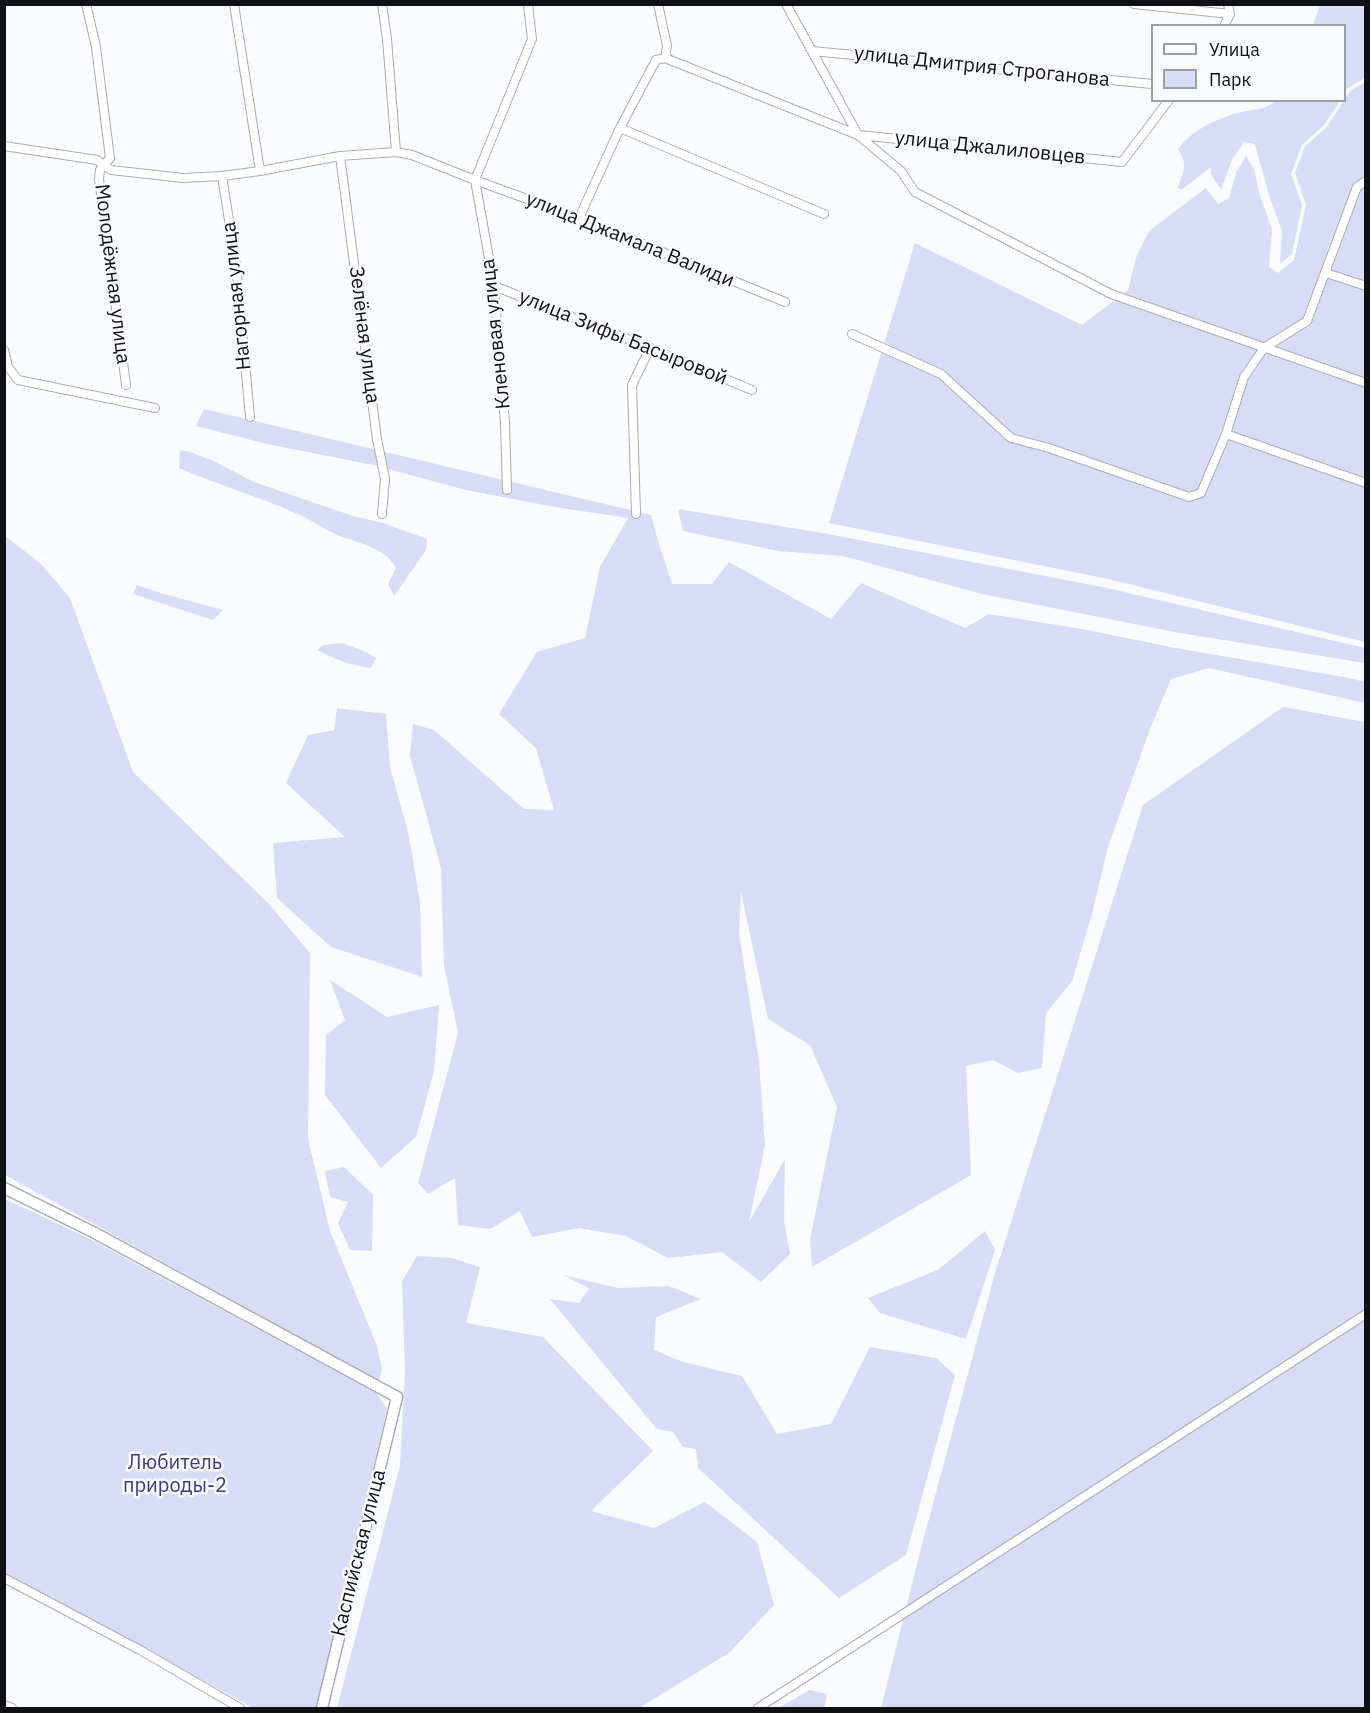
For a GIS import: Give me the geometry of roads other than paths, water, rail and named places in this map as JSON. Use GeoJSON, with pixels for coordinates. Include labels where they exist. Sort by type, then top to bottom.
{"type":"FeatureCollection","features":[{"type":"Feature","properties":{"kind":"street","name":"Молодёжная улица"},"geometry":{"type":"LineString","coordinates":[[86,4],[96,47],[110,158],[100,170],[99,179],[126,385]]}},
{"type":"Feature","properties":{"kind":"street"},"geometry":{"type":"LineString","coordinates":[[234,4],[260,171]]}},
{"type":"Feature","properties":{"kind":"street"},"geometry":{"type":"LineString","coordinates":[[382,4],[396,153]]}},
{"type":"Feature","properties":{"kind":"street"},"geometry":{"type":"LineString","coordinates":[[475,180],[532,39],[528,4]]}},
{"type":"Feature","properties":{"kind":"street"},"geometry":{"type":"LineString","coordinates":[[658,4],[667,46],[665,58]]}},
{"type":"Feature","properties":{"kind":"street"},"geometry":{"type":"LineString","coordinates":[[786,4],[858,135]]}},
{"type":"Feature","properties":{"kind":"street"},"geometry":{"type":"LineString","coordinates":[[1134,4],[1230,14]]}},
{"type":"Feature","properties":{"kind":"street"},"geometry":{"type":"LineString","coordinates":[[1225,24],[1230,14],[1228,4]]}},
{"type":"Feature","properties":{"kind":"street","name":"улица Дмитрия Строганова"},"geometry":{"type":"LineString","coordinates":[[812,51],[1151,84]]}},
{"type":"Feature","properties":{"kind":"street"},"geometry":{"type":"LineString","coordinates":[[579,218],[620,128],[656,60],[665,58],[858,135],[901,171],[915,192],[1111,294],[1365,383]]}},
{"type":"Feature","properties":{"kind":"street","name":"улица Джалиловцев"},"geometry":{"type":"LineString","coordinates":[[858,135],[1122,162],[1167,102]]}},
{"type":"Feature","properties":{"kind":"street"},"geometry":{"type":"LineString","coordinates":[[620,128],[824,214]]}},
{"type":"Feature","properties":{"kind":"street","name":"улица Джамала Валиди"},"geometry":{"type":"LineString","coordinates":[[4,146],[97,160],[111,170],[183,177],[222,176],[260,171],[340,156],[396,153],[412,155],[579,218],[785,302]]}},
{"type":"Feature","properties":{"kind":"street","name":"Зелёная улица"},"geometry":{"type":"LineString","coordinates":[[340,156],[377,439],[385,479],[382,514]]}},
{"type":"Feature","properties":{"kind":"street","name":"Нагорная улица"},"geometry":{"type":"LineString","coordinates":[[222,176],[236,265],[250,417]]}},
{"type":"Feature","properties":{"kind":"street","name":"Кленовая улица"},"geometry":{"type":"LineString","coordinates":[[475,180],[494,286],[505,423],[507,489]]}},
{"type":"Feature","properties":{"kind":"street"},"geometry":{"type":"LineString","coordinates":[[852,334],[940,374],[1011,438],[1049,448],[1189,497],[1201,493],[1226,434],[1244,376],[1264,348],[1307,321],[1365,181]]}},
{"type":"Feature","properties":{"kind":"street"},"geometry":{"type":"LineString","coordinates":[[1326,273],[1365,286]]}},
{"type":"Feature","properties":{"kind":"street","name":"улица Зифы Басыровой"},"geometry":{"type":"LineString","coordinates":[[494,286],[752,390]]}},
{"type":"Feature","properties":{"kind":"street"},"geometry":{"type":"LineString","coordinates":[[636,514],[632,385],[650,348]]}},
{"type":"Feature","properties":{"kind":"street"},"geometry":{"type":"LineString","coordinates":[[4,350],[8,367],[18,380],[155,408]]}},
{"type":"Feature","properties":{"kind":"street"},"geometry":{"type":"LineString","coordinates":[[1226,434],[1365,483]]}},
{"type":"Feature","properties":{"kind":"street","name":"Каспийская улица"},"geometry":{"type":"LineString","coordinates":[[4,1188],[93,1232],[397,1397],[322,1708]]}},
{"type":"Feature","properties":{"kind":"street"},"geometry":{"type":"LineString","coordinates":[[758,1708],[1365,1314]]}},
{"type":"Feature","properties":{"kind":"street"},"geometry":{"type":"LineString","coordinates":[[4,1578],[140,1650],[240,1708]]}},
{"type":"Feature","properties":{"kind":"street"},"geometry":{"type":"LineString","coordinates":[[4,1705],[12,1708]]}},
{"type":"Feature","properties":{"kind":"park label","name":"Любитель природы-2"},"geometry":{"type":"Point","coordinates":[175,1474]}}]}
